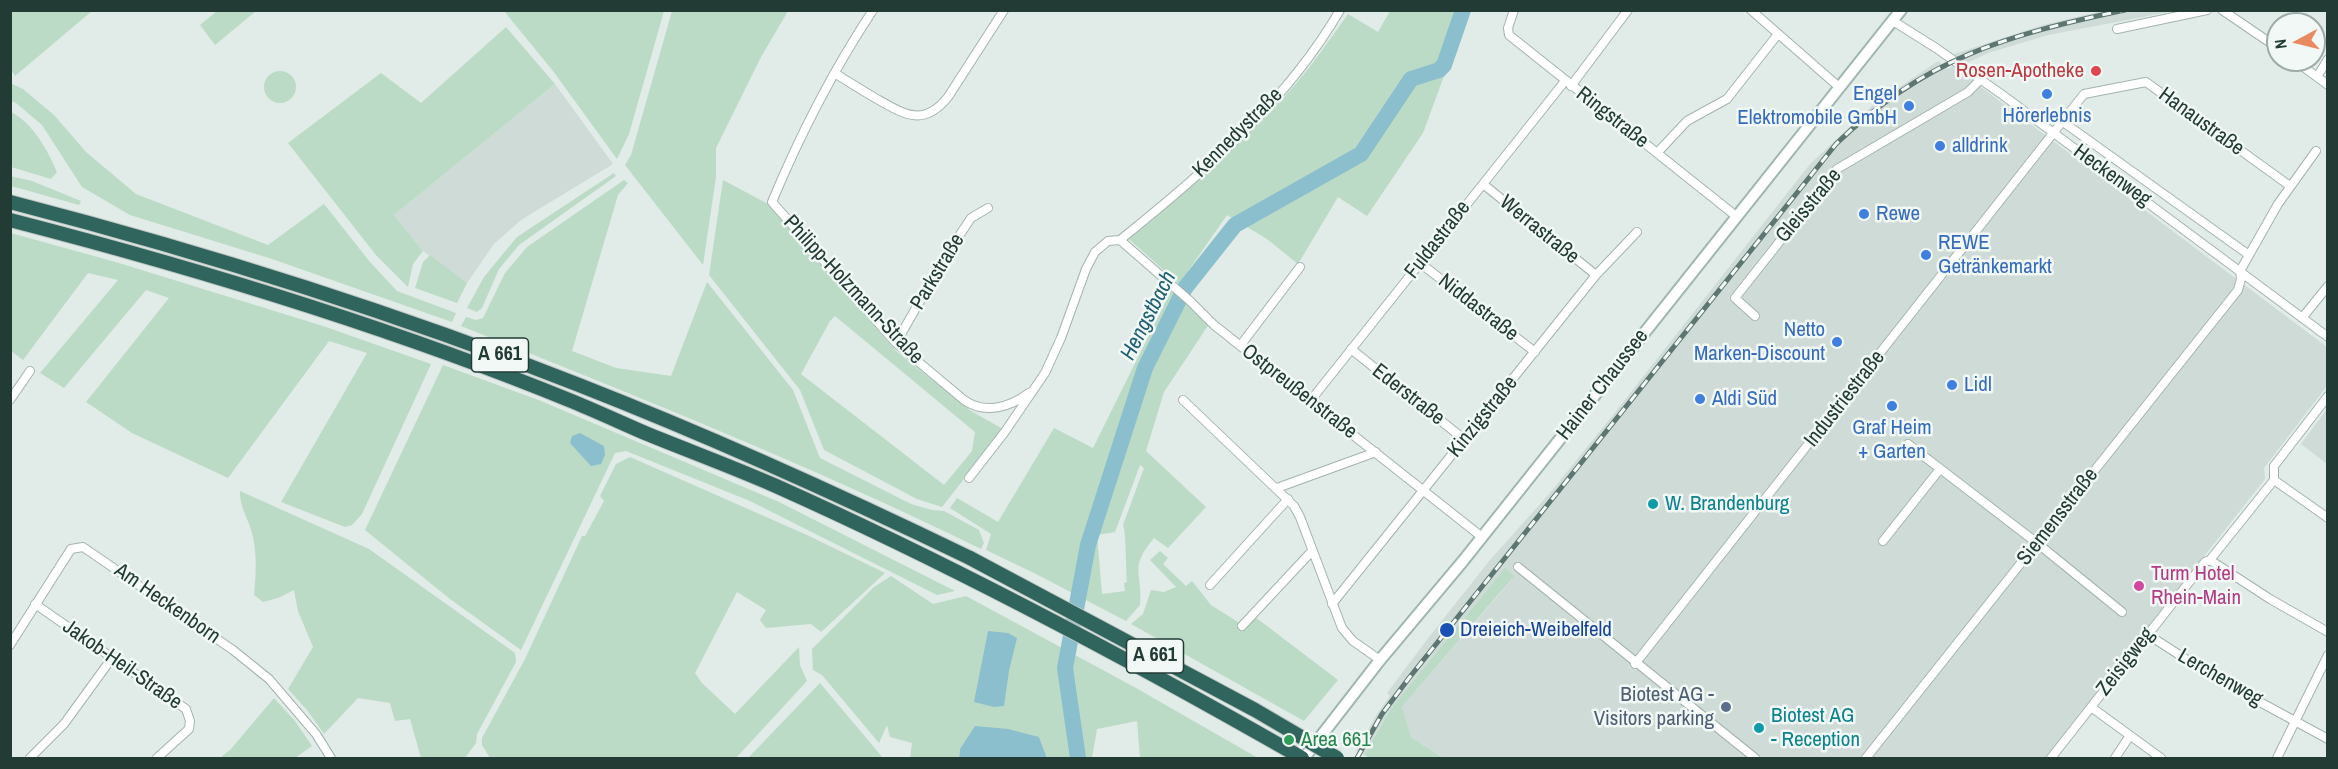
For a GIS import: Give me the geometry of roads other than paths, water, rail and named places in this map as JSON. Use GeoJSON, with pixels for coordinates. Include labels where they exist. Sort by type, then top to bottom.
{"type":"FeatureCollection","features":[{"type":"Feature","properties":{"kind":"highway","name":"A 661"},"geometry":{"type":"LineString","coordinates":[[10,202],[212,258],[345,301],[496,353],[700,434],[847,499],[970,558],[1255,710],[1338,759]]}},
{"type":"Feature","properties":{"kind":"highway","name":"A 661"},"geometry":{"type":"LineString","coordinates":[[10,220],[166,263],[321,311],[575,402],[773,485],[962,574],[1187,692],[1303,759]]}},
{"type":"Feature","properties":{"kind":"street","name":"Philipp-Holzmann-Straße"},"geometry":{"type":"LineString","coordinates":[[873,10],[786,168],[772,202],[896,343],[964,400],[975,407],[987,409],[999,407],[1029,393]]}},
{"type":"Feature","properties":{"kind":"street"},"geometry":{"type":"LineString","coordinates":[[836,74],[904,115],[926,114],[938,108],[948,97],[1004,10]]}},
{"type":"Feature","properties":{"kind":"street","name":"Kennedystraße"},"geometry":{"type":"LineString","coordinates":[[1120,240],[1153,214],[1251,124],[1307,60],[1340,10]]}},
{"type":"Feature","properties":{"kind":"street","name":"Ringstraße"},"geometry":{"type":"LineString","coordinates":[[1514,10],[1508,28],[1509,35],[1736,216]]}},
{"type":"Feature","properties":{"kind":"street","name":"Fuldastraße"},"geometry":{"type":"LineString","coordinates":[[1311,400],[1483,184],[1628,10]]}},
{"type":"Feature","properties":{"kind":"street"},"geometry":{"type":"LineString","coordinates":[[1751,10],[1839,87]]}},
{"type":"Feature","properties":{"kind":"street","name":"Hainer Chaussee"},"geometry":{"type":"LineString","coordinates":[[1303,759],[1901,10]]}},
{"type":"Feature","properties":{"kind":"street"},"geometry":{"type":"LineString","coordinates":[[2117,28],[2207,10]]}},
{"type":"Feature","properties":{"kind":"street"},"geometry":{"type":"LineString","coordinates":[[2222,10],[2266,40]]}},
{"type":"Feature","properties":{"kind":"street","name":"Heckenweg"},"geometry":{"type":"LineString","coordinates":[[1893,21],[1981,79],[2328,337]]}},
{"type":"Feature","properties":{"kind":"street"},"geometry":{"type":"LineString","coordinates":[[1658,153],[1687,121],[1727,99],[1778,34]]}},
{"type":"Feature","properties":{"kind":"street"},"geometry":{"type":"LineString","coordinates":[[2317,77],[2328,59]]}},
{"type":"Feature","properties":{"kind":"street"},"geometry":{"type":"LineString","coordinates":[[2310,72],[2328,86]]}},
{"type":"Feature","properties":{"kind":"street","name":"Gleisstraße"},"geometry":{"type":"LineString","coordinates":[[1755,316],[1736,298],[1837,169],[1968,92],[1981,79]]}},
{"type":"Feature","properties":{"kind":"street","name":"Hanaustraße"},"geometry":{"type":"LineString","coordinates":[[2054,134],[2084,94],[2146,82],[2290,186]]}},
{"type":"Feature","properties":{"kind":"street"},"geometry":{"type":"LineString","coordinates":[[2063,122],[2249,255]]}},
{"type":"Feature","properties":{"kind":"street","name":"Industriestraße"},"geometry":{"type":"LineString","coordinates":[[1635,664],[2054,134]]}},
{"type":"Feature","properties":{"kind":"street","name":"Siemensstraße"},"geometry":{"type":"LineString","coordinates":[[1866,759],[2238,290],[2241,279],[2240,271],[2290,186],[2316,151]]}},
{"type":"Feature","properties":{"kind":"street","name":"Werrastraße"},"geometry":{"type":"LineString","coordinates":[[1483,184],[1596,275]]}},
{"type":"Feature","properties":{"kind":"street","name":"Parkstraße"},"geometry":{"type":"LineString","coordinates":[[896,343],[945,257],[971,218],[988,208]]}},
{"type":"Feature","properties":{"kind":"street","name":"Kinzigstraße"},"geometry":{"type":"LineString","coordinates":[[1332,604],[1596,275],[1637,232]]}},
{"type":"Feature","properties":{"kind":"street","name":"Philipp-Holzmann-Straße"},"geometry":{"type":"LineString","coordinates":[[969,478],[1004,433],[1029,393],[1042,379],[1095,252],[1108,242],[1120,240]]}},
{"type":"Feature","properties":{"kind":"street","name":"Ostpreußenstraße"},"geometry":{"type":"LineString","coordinates":[[1120,240],[1214,325],[1482,537]]}},
{"type":"Feature","properties":{"kind":"street","name":"Niddastraße"},"geometry":{"type":"LineString","coordinates":[[1420,263],[1535,352]]}},
{"type":"Feature","properties":{"kind":"street"},"geometry":{"type":"LineString","coordinates":[[1240,346],[1300,267]]}},
{"type":"Feature","properties":{"kind":"street"},"geometry":{"type":"LineString","coordinates":[[2302,318],[2328,286]]}},
{"type":"Feature","properties":{"kind":"street","name":"Ederstraße"},"geometry":{"type":"LineString","coordinates":[[1351,350],[1465,440]]}},
{"type":"Feature","properties":{"kind":"street"},"geometry":{"type":"LineString","coordinates":[[10,400],[30,371]]}},
{"type":"Feature","properties":{"kind":"street","name":"Zeisigweg"},"geometry":{"type":"LineString","coordinates":[[2051,759],[2147,634],[2274,480],[2274,466],[2328,396]]}},
{"type":"Feature","properties":{"kind":"street"},"geometry":{"type":"LineString","coordinates":[[1183,400],[1297,510],[1339,623],[1347,635],[1380,660]]}},
{"type":"Feature","properties":{"kind":"street"},"geometry":{"type":"LineString","coordinates":[[1908,444],[2122,612]]}},
{"type":"Feature","properties":{"kind":"street"},"geometry":{"type":"LineString","coordinates":[[1276,488],[1376,453]]}},
{"type":"Feature","properties":{"kind":"street"},"geometry":{"type":"LineString","coordinates":[[1883,541],[1940,470]]}},
{"type":"Feature","properties":{"kind":"street"},"geometry":{"type":"LineString","coordinates":[[2274,480],[2328,518]]}},
{"type":"Feature","properties":{"kind":"street"},"geometry":{"type":"LineString","coordinates":[[1210,585],[1288,499]]}},
{"type":"Feature","properties":{"kind":"street","name":"Am Heckenborn"},"geometry":{"type":"LineString","coordinates":[[10,645],[71,549],[83,547],[233,650],[269,679],[316,734],[331,759]]}},
{"type":"Feature","properties":{"kind":"street"},"geometry":{"type":"LineString","coordinates":[[1242,626],[1312,551]]}},
{"type":"Feature","properties":{"kind":"street"},"geometry":{"type":"LineString","coordinates":[[2210,560],[2270,599],[2328,632]]}},
{"type":"Feature","properties":{"kind":"street"},"geometry":{"type":"LineString","coordinates":[[1518,567],[1755,759]]}},
{"type":"Feature","properties":{"kind":"street","name":"Jakob-Heil-Straße"},"geometry":{"type":"LineString","coordinates":[[35,604],[186,709],[190,721],[189,729],[157,759]]}},
{"type":"Feature","properties":{"kind":"street","name":"Lerchenweg"},"geometry":{"type":"LineString","coordinates":[[2147,634],[2212,676],[2328,739]]}},
{"type":"Feature","properties":{"kind":"street"},"geometry":{"type":"LineString","coordinates":[[2277,759],[2328,655]]}},
{"type":"Feature","properties":{"kind":"street"},"geometry":{"type":"LineString","coordinates":[[30,759],[64,724],[112,658]]}},
{"type":"Feature","properties":{"kind":"street"},"geometry":{"type":"LineString","coordinates":[[2091,707],[2161,759]]}},
{"type":"Feature","properties":{"kind":"street"},"geometry":{"type":"LineString","coordinates":[[2115,759],[2129,737]]}},
{"type":"Feature","properties":{"kind":"water"},"geometry":{"type":"Polygon","coordinates":[[[580,433],[604,446],[605,455],[601,464],[591,466],[570,443],[572,436],[580,433]]]}},
{"type":"Feature","properties":{"kind":"water"},"geometry":{"type":"Polygon","coordinates":[[[988,631],[1008,633],[1017,638],[1004,706],[994,707],[974,702],[988,631]]]}},
{"type":"Feature","properties":{"kind":"water"},"geometry":{"type":"Polygon","coordinates":[[[975,726],[1008,729],[1039,737],[1047,758],[959,758],[960,749],[975,726]]]}},
{"type":"Feature","properties":{"kind":"waterway","name":"Hengstbach"},"geometry":{"type":"LineString","coordinates":[[1078,758],[1065,668],[1088,545],[1145,368],[1185,288],[1235,225],[1361,154],[1411,79],[1439,70],[1444,65],[1463,10]]}},
{"type":"Feature","properties":{"kind":"railway"},"geometry":{"type":"LineString","coordinates":[[1357,758],[1382,714],[1409,678],[1836,144],[1902,90],[1935,70],[1969,54],[2042,29],[2125,10]]}},
{"type":"Feature","properties":{"kind":"place","name":"Rosen-Apotheke"},"geometry":{"type":"Point","coordinates":[2096,71]}},
{"type":"Feature","properties":{"kind":"place","name":"Hörerlebnis"},"geometry":{"type":"Point","coordinates":[2047,94]}},
{"type":"Feature","properties":{"kind":"place","name":"Engel Elektromobile GmbH"},"geometry":{"type":"Point","coordinates":[1909,106]}},
{"type":"Feature","properties":{"kind":"place","name":"alldrink"},"geometry":{"type":"Point","coordinates":[1940,146]}},
{"type":"Feature","properties":{"kind":"place","name":"Rewe"},"geometry":{"type":"Point","coordinates":[1864,214]}},
{"type":"Feature","properties":{"kind":"place","name":"REWE Getränkemarkt"},"geometry":{"type":"Point","coordinates":[1926,255]}},
{"type":"Feature","properties":{"kind":"place","name":"Netto Marken-Discount"},"geometry":{"type":"Point","coordinates":[1837,342]}},
{"type":"Feature","properties":{"kind":"place","name":"Lidl"},"geometry":{"type":"Point","coordinates":[1952,385]}},
{"type":"Feature","properties":{"kind":"place","name":"Aldi Süd"},"geometry":{"type":"Point","coordinates":[1700,399]}},
{"type":"Feature","properties":{"kind":"place","name":"Graf Heim + Garten"},"geometry":{"type":"Point","coordinates":[1892,406]}},
{"type":"Feature","properties":{"kind":"place","name":"W. Brandenburg"},"geometry":{"type":"Point","coordinates":[1653,504]}},
{"type":"Feature","properties":{"kind":"place","name":"Turm Hotel Rhein-Main"},"geometry":{"type":"Point","coordinates":[2139,586]}},
{"type":"Feature","properties":{"kind":"place","name":"Dreieich-Weibelfeld"},"geometry":{"type":"Point","coordinates":[1447,630]}},
{"type":"Feature","properties":{"kind":"place","name":"Biotest AG - Visitors parking"},"geometry":{"type":"Point","coordinates":[1726,707]}},
{"type":"Feature","properties":{"kind":"place","name":"Biotest AG - Reception"},"geometry":{"type":"Point","coordinates":[1759,728]}},
{"type":"Feature","properties":{"kind":"place","name":"Area 661"},"geometry":{"type":"Point","coordinates":[1289,740]}}]}
